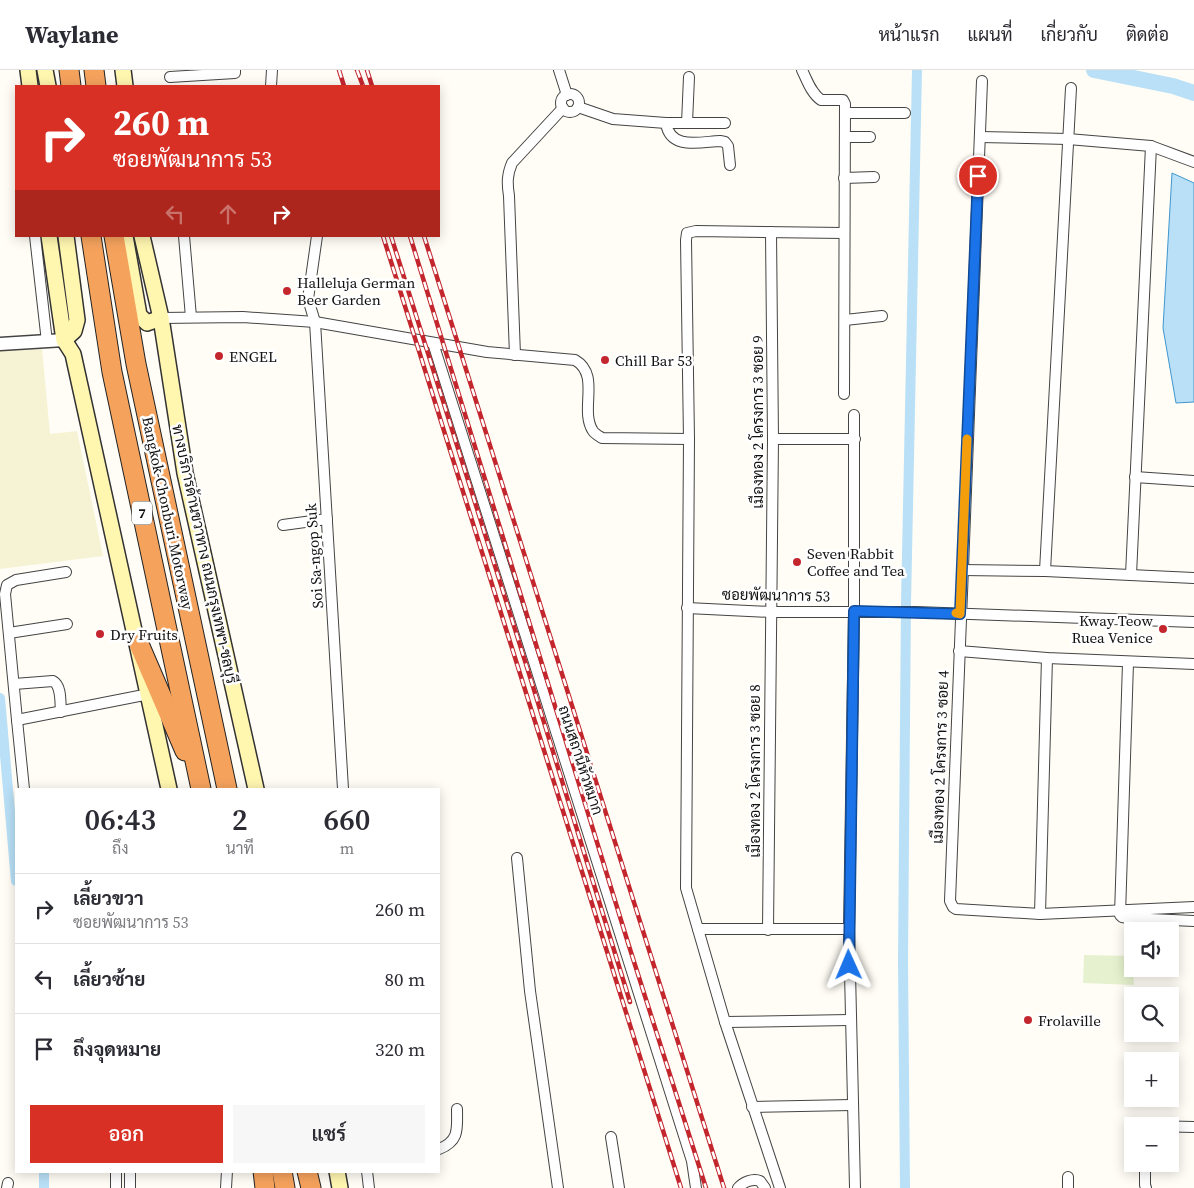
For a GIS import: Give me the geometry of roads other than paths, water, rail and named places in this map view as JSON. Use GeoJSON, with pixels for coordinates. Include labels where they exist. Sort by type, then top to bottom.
{"type":"FeatureCollection","features":[{"type":"Feature","properties":{"kind":"highway"},"geometry":{"type":"LineString","coordinates":[[69,70],[71,85]]}},
{"type":"Feature","properties":{"kind":"highway"},"geometry":{"type":"LineString","coordinates":[[94,70],[96,85]]}},
{"type":"Feature","properties":{"kind":"highway","name":"Bangkok-Chonburi Motorway"},"geometry":{"type":"LineString","coordinates":[[91,237],[112,372],[201,788]]}},
{"type":"Feature","properties":{"kind":"highway","name":"Bangkok-Chonburi Motorway"},"geometry":{"type":"LineString","coordinates":[[114,237],[136,364],[227,788]]}},
{"type":"Feature","properties":{"kind":"highway"},"geometry":{"type":"LineString","coordinates":[[138,644],[201,788]]}},
{"type":"Feature","properties":{"kind":"highway"},"geometry":{"type":"LineString","coordinates":[[263,1173],[265,1188]]}},
{"type":"Feature","properties":{"kind":"highway"},"geometry":{"type":"LineString","coordinates":[[282,1173],[285,1188]]}},
{"type":"Feature","properties":{"kind":"highway"},"geometry":{"type":"LineString","coordinates":[[307,1173],[311,1188]]}},
{"type":"Feature","properties":{"kind":"main road"},"geometry":{"type":"LineString","coordinates":[[28,70],[30,85]]}},
{"type":"Feature","properties":{"kind":"main road"},"geometry":{"type":"LineString","coordinates":[[38,70],[39,85]]}},
{"type":"Feature","properties":{"kind":"main road"},"geometry":{"type":"LineString","coordinates":[[46,70],[48,85]]}},
{"type":"Feature","properties":{"kind":"main road"},"geometry":{"type":"LineString","coordinates":[[103,70],[105,85]]}},
{"type":"Feature","properties":{"kind":"main road"},"geometry":{"type":"LineString","coordinates":[[113,70],[115,85]]}},
{"type":"Feature","properties":{"kind":"main road"},"geometry":{"type":"LineString","coordinates":[[123,70],[125,85]]}},
{"type":"Feature","properties":{"kind":"main road"},"geometry":{"type":"LineString","coordinates":[[51,237],[64,340],[73,354],[170,788]]}},
{"type":"Feature","properties":{"kind":"main road"},"geometry":{"type":"LineString","coordinates":[[64,340],[71,335],[76,326],[76,309],[65,237]]}},
{"type":"Feature","properties":{"kind":"main road"},"geometry":{"type":"LineString","coordinates":[[125,237],[139,315],[147,323],[161,318]]}},
{"type":"Feature","properties":{"kind":"main road","name":"ทางบริการด้านขวาทาง ถนนกรุงเทพฯ-ชลบุรี"},"geometry":{"type":"LineString","coordinates":[[142,237],[161,318],[185,473],[256,788]]}},
{"type":"Feature","properties":{"kind":"main road"},"geometry":{"type":"LineString","coordinates":[[61,322],[71,318],[76,309]]}},
{"type":"Feature","properties":{"kind":"main road"},"geometry":{"type":"LineString","coordinates":[[254,1173],[258,1188]]}},
{"type":"Feature","properties":{"kind":"main road"},"geometry":{"type":"LineString","coordinates":[[337,1173],[340,1188]]}},
{"type":"Feature","properties":{"kind":"street"},"geometry":{"type":"LineString","coordinates":[[171,78],[235,73],[235,70]]}},
{"type":"Feature","properties":{"kind":"street"},"geometry":{"type":"LineString","coordinates":[[271,85],[272,70]]}},
{"type":"Feature","properties":{"kind":"street"},"geometry":{"type":"LineString","coordinates":[[559,70],[567,95]]}},
{"type":"Feature","properties":{"kind":"street"},"geometry":{"type":"LineString","coordinates":[[802,70],[813,93],[818,98],[821,100],[843,100],[845,104],[844,394]]}},
{"type":"Feature","properties":{"kind":"street"},"geometry":{"type":"LineString","coordinates":[[687,123],[689,78]]}},
{"type":"Feature","properties":{"kind":"street","name":"เมืองทอง 2 โครงการ 3 ซอย 4"},"geometry":{"type":"LineString","coordinates":[[982,81],[950,901],[956,909],[1040,914]]}},
{"type":"Feature","properties":{"kind":"street"},"geometry":{"type":"LineString","coordinates":[[1045,571],[1071,88]]}},
{"type":"Feature","properties":{"kind":"street"},"geometry":{"type":"LineString","coordinates":[[567,95],[571,94],[577,98],[578,107]]}},
{"type":"Feature","properties":{"kind":"street"},"geometry":{"type":"LineString","coordinates":[[563,108],[562,101],[567,95]]}},
{"type":"Feature","properties":{"kind":"street"},"geometry":{"type":"LineString","coordinates":[[563,108],[573,112],[578,107]]}},
{"type":"Feature","properties":{"kind":"street"},"geometry":{"type":"LineString","coordinates":[[578,107],[614,119],[666,123],[725,123]]}},
{"type":"Feature","properties":{"kind":"street"},"geometry":{"type":"LineString","coordinates":[[515,355],[508,172],[512,162],[563,108]]}},
{"type":"Feature","properties":{"kind":"street"},"geometry":{"type":"LineString","coordinates":[[845,113],[905,113]]}},
{"type":"Feature","properties":{"kind":"street"},"geometry":{"type":"LineString","coordinates":[[666,123],[670,136],[682,142],[725,142],[728,146],[730,165]]}},
{"type":"Feature","properties":{"kind":"street"},"geometry":{"type":"LineString","coordinates":[[844,137],[870,137]]}},
{"type":"Feature","properties":{"kind":"street"},"geometry":{"type":"LineString","coordinates":[[980,137],[1068,139],[1150,146],[1194,162]]}},
{"type":"Feature","properties":{"kind":"street"},"geometry":{"type":"LineString","coordinates":[[1131,575],[1150,146]]}},
{"type":"Feature","properties":{"kind":"street"},"geometry":{"type":"LineString","coordinates":[[844,178],[874,177]]}},
{"type":"Feature","properties":{"kind":"street"},"geometry":{"type":"LineString","coordinates":[[780,1188],[725,1022],[686,888],[689,439],[686,240],[687,233],[696,231],[844,233]]}},
{"type":"Feature","properties":{"kind":"street","name":"เมืองทอง 2 โครงการ 3 ซอย 9"},"geometry":{"type":"LineString","coordinates":[[770,612],[773,439],[771,232]]}},
{"type":"Feature","properties":{"kind":"street"},"geometry":{"type":"LineString","coordinates":[[35,237],[47,342]]}},
{"type":"Feature","properties":{"kind":"street"},"geometry":{"type":"LineString","coordinates":[[184,237],[191,317]]}},
{"type":"Feature","properties":{"kind":"street","name":"Soi Sa-ngop Suk"},"geometry":{"type":"LineString","coordinates":[[317,237],[308,299],[315,322],[344,788]]}},
{"type":"Feature","properties":{"kind":"street"},"geometry":{"type":"LineString","coordinates":[[845,320],[882,316]]}},
{"type":"Feature","properties":{"kind":"street"},"geometry":{"type":"LineString","coordinates":[[161,318],[243,317],[315,322],[433,343],[515,355],[575,360],[583,365],[587,372],[589,420],[593,432],[602,438],[689,439]]}},
{"type":"Feature","properties":{"kind":"street"},"geometry":{"type":"LineString","coordinates":[[0,344],[64,340]]}},
{"type":"Feature","properties":{"kind":"street","name":"ถนนสถานีหัวหมาก"},"geometry":{"type":"LineString","coordinates":[[433,343],[692,1161],[696,1188]]}},
{"type":"Feature","properties":{"kind":"street"},"geometry":{"type":"LineString","coordinates":[[854,415],[854,611],[849,929],[854,1188]]}},
{"type":"Feature","properties":{"kind":"street"},"geometry":{"type":"LineString","coordinates":[[773,439],[855,439]]}},
{"type":"Feature","properties":{"kind":"street"},"geometry":{"type":"LineString","coordinates":[[1135,477],[1194,481]]}},
{"type":"Feature","properties":{"kind":"street"},"geometry":{"type":"LineString","coordinates":[[283,525],[327,519]]}},
{"type":"Feature","properties":{"kind":"street"},"geometry":{"type":"LineString","coordinates":[[962,570],[1045,571],[1194,578]]}},
{"type":"Feature","properties":{"kind":"street"},"geometry":{"type":"LineString","coordinates":[[24,788],[5,594],[7,585],[16,580],[66,572]]}},
{"type":"Feature","properties":{"kind":"street","name":"ซอยพัฒนาการ 53"},"geometry":{"type":"LineString","coordinates":[[687,608],[770,612],[890,611],[1194,622]]}},
{"type":"Feature","properties":{"kind":"street","name":"เมืองทอง 2 โครงการ 3 ซอย 8"},"geometry":{"type":"LineString","coordinates":[[768,930],[770,612]]}},
{"type":"Feature","properties":{"kind":"street"},"geometry":{"type":"LineString","coordinates":[[9,633],[67,624]]}},
{"type":"Feature","properties":{"kind":"street"},"geometry":{"type":"LineString","coordinates":[[959,651],[1128,663],[1194,664]]}},
{"type":"Feature","properties":{"kind":"street"},"geometry":{"type":"LineString","coordinates":[[1047,658],[1040,914],[1194,907]]}},
{"type":"Feature","properties":{"kind":"street"},"geometry":{"type":"LineString","coordinates":[[1128,663],[1120,909],[1122,917],[1194,921]]}},
{"type":"Feature","properties":{"kind":"street"},"geometry":{"type":"LineString","coordinates":[[14,684],[53,681],[57,683],[61,712]]}},
{"type":"Feature","properties":{"kind":"street"},"geometry":{"type":"LineString","coordinates":[[17,720],[149,694]]}},
{"type":"Feature","properties":{"kind":"street"},"geometry":{"type":"LineString","coordinates":[[517,858],[530,991],[558,1188]]}},
{"type":"Feature","properties":{"kind":"street"},"geometry":{"type":"LineString","coordinates":[[698,929],[849,929]]}},
{"type":"Feature","properties":{"kind":"street"},"geometry":{"type":"LineString","coordinates":[[725,1022],[850,1020]]}},
{"type":"Feature","properties":{"kind":"street"},"geometry":{"type":"LineString","coordinates":[[752,1107],[852,1105]]}},
{"type":"Feature","properties":{"kind":"street"},"geometry":{"type":"LineString","coordinates":[[440,1148],[450,1143],[456,1136],[457,1109]]}},
{"type":"Feature","properties":{"kind":"street"},"geometry":{"type":"LineString","coordinates":[[1179,1127],[1194,1127]]}},
{"type":"Feature","properties":{"kind":"street"},"geometry":{"type":"LineString","coordinates":[[611,1137],[619,1188]]}},
{"type":"Feature","properties":{"kind":"street"},"geometry":{"type":"LineString","coordinates":[[1144,1172],[1144,1185],[1146,1188]]}},
{"type":"Feature","properties":{"kind":"street"},"geometry":{"type":"LineString","coordinates":[[116,1173],[116,1188]]}},
{"type":"Feature","properties":{"kind":"street"},"geometry":{"type":"LineString","coordinates":[[130,1173],[130,1188]]}},
{"type":"Feature","properties":{"kind":"street"},"geometry":{"type":"LineString","coordinates":[[226,1188],[227,1173]]}},
{"type":"Feature","properties":{"kind":"street"},"geometry":{"type":"LineString","coordinates":[[368,1173],[368,1188]]}},
{"type":"Feature","properties":{"kind":"street"},"geometry":{"type":"LineString","coordinates":[[1068,1177],[1068,1188]]}},
{"type":"Feature","properties":{"kind":"street"},"geometry":{"type":"LineString","coordinates":[[738,1188],[740,1185],[755,1179],[760,1180],[765,1188]]}},
{"type":"Feature","properties":{"kind":"water"},"geometry":{"type":"Polygon","coordinates":[[[1172,173],[1194,183],[1194,402],[1176,403],[1163,328],[1172,173]]]}},
{"type":"Feature","properties":{"kind":"waterway"},"geometry":{"type":"LineString","coordinates":[[905,1188],[903,961],[906,603],[917,70]]}},
{"type":"Feature","properties":{"kind":"waterway"},"geometry":{"type":"LineString","coordinates":[[1094,70],[1173,86],[1194,93]]}},
{"type":"Feature","properties":{"kind":"waterway"},"geometry":{"type":"LineString","coordinates":[[0,698],[15,870]]}},
{"type":"Feature","properties":{"kind":"waterway"},"geometry":{"type":"LineString","coordinates":[[44,1173],[44,1188]]}},
{"type":"Feature","properties":{"kind":"railway"},"geometry":{"type":"LineString","coordinates":[[339,70],[344,85]]}},
{"type":"Feature","properties":{"kind":"railway"},"geometry":{"type":"LineString","coordinates":[[357,70],[363,85]]}},
{"type":"Feature","properties":{"kind":"railway"},"geometry":{"type":"LineString","coordinates":[[367,70],[372,85]]}},
{"type":"Feature","properties":{"kind":"railway"},"geometry":{"type":"LineString","coordinates":[[383,237],[681,1188]]}},
{"type":"Feature","properties":{"kind":"railway"},"geometry":{"type":"LineString","coordinates":[[391,237],[630,1002]]}},
{"type":"Feature","properties":{"kind":"railway"},"geometry":{"type":"LineString","coordinates":[[410,237],[629,946],[706,1188]]}},
{"type":"Feature","properties":{"kind":"railway"},"geometry":{"type":"LineString","coordinates":[[424,237],[724,1188]]}},
{"type":"Feature","properties":{"kind":"place","name":"Halleluja German Beer Garden"},"geometry":{"type":"Point","coordinates":[287,291]}},
{"type":"Feature","properties":{"kind":"place","name":"ENGEL"},"geometry":{"type":"Point","coordinates":[219,356]}},
{"type":"Feature","properties":{"kind":"place","name":"Chill Bar 53"},"geometry":{"type":"Point","coordinates":[605,360]}},
{"type":"Feature","properties":{"kind":"place","name":"Seven Rabbit Coffee and Tea"},"geometry":{"type":"Point","coordinates":[797,562]}},
{"type":"Feature","properties":{"kind":"place","name":"Kway Teow Ruea Venice"},"geometry":{"type":"Point","coordinates":[1163,629]}},
{"type":"Feature","properties":{"kind":"place","name":"Dry Fruits"},"geometry":{"type":"Point","coordinates":[100,634]}},
{"type":"Feature","properties":{"kind":"place","name":"Frolaville"},"geometry":{"type":"Point","coordinates":[1028,1020]}}]}
